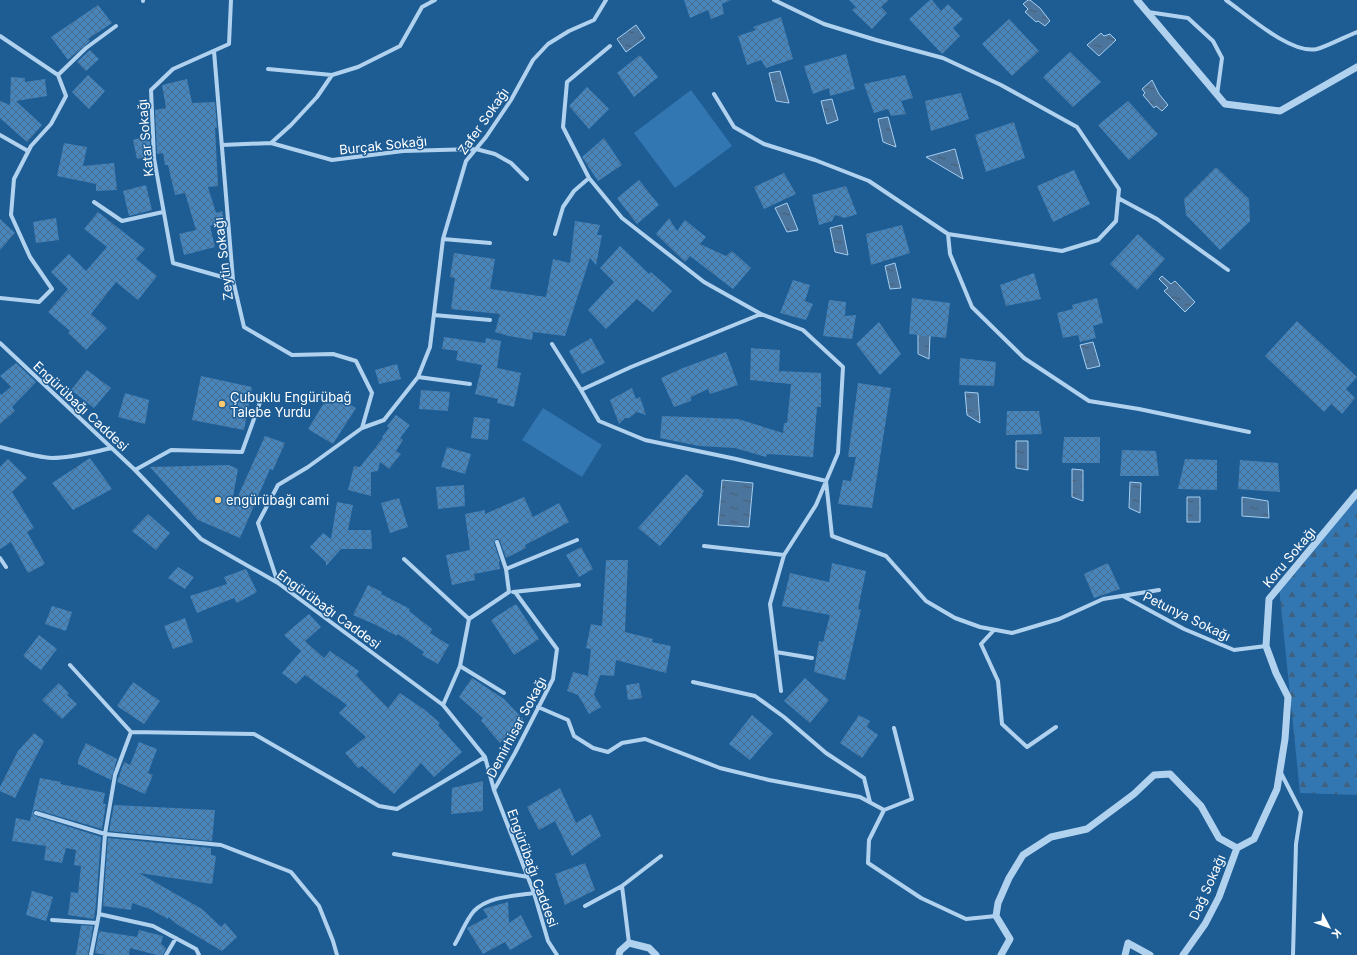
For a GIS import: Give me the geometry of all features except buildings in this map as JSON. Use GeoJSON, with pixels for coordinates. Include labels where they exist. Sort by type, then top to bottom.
{"type":"FeatureCollection","features":[{"type":"Feature","properties":{"kind":"street","name":"Katar Sokağı"},"geometry":{"type":"LineString","coordinates":[[231,0],[229,44],[173,69],[151,90],[154,158],[173,263],[233,280]]}},
{"type":"Feature","properties":{"kind":"street"},"geometry":{"type":"LineString","coordinates":[[268,69],[332,75],[358,67],[400,46],[422,8],[435,0]]}},
{"type":"Feature","properties":{"kind":"street","name":"Zafer Sokağı"},"geometry":{"type":"LineString","coordinates":[[362,428],[384,420],[418,377],[430,347],[444,240],[466,161],[486,137],[511,100],[533,60],[548,44],[569,31],[594,20],[606,0]]}},
{"type":"Feature","properties":{"kind":"street"},"geometry":{"type":"LineString","coordinates":[[714,94],[734,127],[764,144],[815,160],[869,181],[948,234],[1062,250],[1098,240],[1116,221],[1119,189],[1077,127],[1001,85],[943,58],[824,24],[774,0]]}},
{"type":"Feature","properties":{"kind":"street"},"geometry":{"type":"LineString","coordinates":[[1137,0],[1225,104],[1280,111],[1357,67]]}},
{"type":"Feature","properties":{"kind":"street"},"geometry":{"type":"LineString","coordinates":[[1226,0],[1269,33],[1298,47],[1316,49],[1357,32]]}},
{"type":"Feature","properties":{"kind":"street"},"geometry":{"type":"LineString","coordinates":[[1148,12],[1188,18],[1213,41],[1222,58],[1217,96]]}},
{"type":"Feature","properties":{"kind":"street"},"geometry":{"type":"LineString","coordinates":[[58,75],[86,48],[116,26]]}},
{"type":"Feature","properties":{"kind":"street"},"geometry":{"type":"LineString","coordinates":[[0,36],[58,75],[66,96],[51,124],[28,151],[14,179],[11,215],[30,257],[52,289],[39,302],[0,298]]}},
{"type":"Feature","properties":{"kind":"street"},"geometry":{"type":"LineString","coordinates":[[610,46],[567,82],[563,127],[589,178],[622,218],[704,282],[762,314],[803,330],[843,366],[838,453],[816,505],[784,555],[770,604],[781,691]]}},
{"type":"Feature","properties":{"kind":"street","name":"Zeytin Sokağı"},"geometry":{"type":"LineString","coordinates":[[214,51],[233,280],[244,327],[292,355],[333,354],[356,361],[372,393],[362,428]]}},
{"type":"Feature","properties":{"kind":"street"},"geometry":{"type":"LineString","coordinates":[[222,145],[271,143],[291,125],[317,97],[332,75]]}},
{"type":"Feature","properties":{"kind":"street"},"geometry":{"type":"LineString","coordinates":[[0,135],[28,151]]}},
{"type":"Feature","properties":{"kind":"street","name":"Burçak Sokağı"},"geometry":{"type":"LineString","coordinates":[[271,143],[332,160],[403,151],[476,148]]}},
{"type":"Feature","properties":{"kind":"street"},"geometry":{"type":"LineString","coordinates":[[476,148],[494,154],[511,163],[527,179]]}},
{"type":"Feature","properties":{"kind":"street"},"geometry":{"type":"LineString","coordinates":[[555,234],[562,207],[574,191],[589,178]]}},
{"type":"Feature","properties":{"kind":"street"},"geometry":{"type":"LineString","coordinates":[[1118,198],[1157,219],[1228,270]]}},
{"type":"Feature","properties":{"kind":"street"},"geometry":{"type":"LineString","coordinates":[[94,202],[122,221],[163,212]]}},
{"type":"Feature","properties":{"kind":"street"},"geometry":{"type":"LineString","coordinates":[[948,234],[950,254],[972,307],[1024,358],[1089,401],[1139,409],[1249,432]]}},
{"type":"Feature","properties":{"kind":"street"},"geometry":{"type":"LineString","coordinates":[[444,240],[490,243]]}},
{"type":"Feature","properties":{"kind":"street"},"geometry":{"type":"LineString","coordinates":[[581,390],[631,367],[762,314]]}},
{"type":"Feature","properties":{"kind":"street"},"geometry":{"type":"LineString","coordinates":[[434,315],[490,320]]}},
{"type":"Feature","properties":{"kind":"street","name":"Engürübağı Caddesi"},"geometry":{"type":"LineString","coordinates":[[0,342],[135,470],[201,539],[278,583],[443,705],[485,757],[494,790],[534,893],[548,941],[557,955]]}},
{"type":"Feature","properties":{"kind":"street"},"geometry":{"type":"LineString","coordinates":[[552,344],[599,421],[645,440],[736,459],[826,481]]}},
{"type":"Feature","properties":{"kind":"street"},"geometry":{"type":"LineString","coordinates":[[418,377],[470,384]]}},
{"type":"Feature","properties":{"kind":"street"},"geometry":{"type":"LineString","coordinates":[[135,470],[171,450],[242,452],[263,394]]}},
{"type":"Feature","properties":{"kind":"street"},"geometry":{"type":"LineString","coordinates":[[278,583],[258,523],[278,485],[308,467],[362,428]]}},
{"type":"Feature","properties":{"kind":"street"},"geometry":{"type":"LineString","coordinates":[[0,447],[52,458],[112,448]]}},
{"type":"Feature","properties":{"kind":"street"},"geometry":{"type":"LineString","coordinates":[[826,481],[832,536],[886,556],[926,601],[955,618],[980,627],[1012,633],[1059,618],[1103,600],[1158,590]]}},
{"type":"Feature","properties":{"kind":"street","name":"Koru Sokağı"},"geometry":{"type":"LineString","coordinates":[[1266,646],[1269,600],[1357,493]]}},
{"type":"Feature","properties":{"kind":"street"},"geometry":{"type":"LineString","coordinates":[[506,569],[577,540]]}},
{"type":"Feature","properties":{"kind":"street"},"geometry":{"type":"LineString","coordinates":[[496,542],[506,569],[509,592]]}},
{"type":"Feature","properties":{"kind":"street"},"geometry":{"type":"LineString","coordinates":[[704,546],[784,555]]}},
{"type":"Feature","properties":{"kind":"street"},"geometry":{"type":"LineString","coordinates":[[0,558],[6,567]]}},
{"type":"Feature","properties":{"kind":"street"},"geometry":{"type":"LineString","coordinates":[[404,559],[469,619]]}},
{"type":"Feature","properties":{"kind":"street"},"geometry":{"type":"LineString","coordinates":[[443,705],[460,666],[469,619],[509,592],[578,585]]}},
{"type":"Feature","properties":{"kind":"street","name":"Demirhisar Sokağı"},"geometry":{"type":"LineString","coordinates":[[494,790],[553,679],[558,649],[515,592]]}},
{"type":"Feature","properties":{"kind":"street","name":"Petunya Sokağı"},"geometry":{"type":"LineString","coordinates":[[1123,596],[1184,629],[1234,650],[1266,646]]}},
{"type":"Feature","properties":{"kind":"street"},"geometry":{"type":"LineString","coordinates":[[994,630],[981,644],[998,681],[1002,724],[1027,748],[1056,727]]}},
{"type":"Feature","properties":{"kind":"street"},"geometry":{"type":"LineString","coordinates":[[1001,955],[1010,939],[996,916],[998,903],[1009,878],[1024,855],[1051,837],[1087,829],[1134,794],[1154,775],[1170,774],[1201,806],[1219,838],[1237,848],[1254,839],[1277,789],[1285,739],[1288,697],[1276,673],[1266,646]]}},
{"type":"Feature","properties":{"kind":"street"},"geometry":{"type":"LineString","coordinates":[[776,652],[812,658]]}},
{"type":"Feature","properties":{"kind":"street"},"geometry":{"type":"LineString","coordinates":[[70,665],[130,732],[254,734],[379,806],[397,809],[485,757]]}},
{"type":"Feature","properties":{"kind":"street"},"geometry":{"type":"LineString","coordinates":[[460,666],[504,693]]}},
{"type":"Feature","properties":{"kind":"street"},"geometry":{"type":"LineString","coordinates":[[693,682],[755,696],[784,717],[826,753],[864,778],[870,802]]}},
{"type":"Feature","properties":{"kind":"street"},"geometry":{"type":"LineString","coordinates":[[538,707],[568,720],[574,736],[593,748],[608,752],[622,743],[645,739],[720,768],[769,780],[860,797],[884,810]]}},
{"type":"Feature","properties":{"kind":"street"},"geometry":{"type":"LineString","coordinates":[[894,728],[912,799],[884,810],[869,840],[868,863],[921,898],[966,919],[996,916]]}},
{"type":"Feature","properties":{"kind":"street"},"geometry":{"type":"LineString","coordinates":[[91,955],[99,914],[105,834],[115,775],[130,732]]}},
{"type":"Feature","properties":{"kind":"street"},"geometry":{"type":"LineString","coordinates":[[1280,771],[1301,812],[1296,844],[1293,955]]}},
{"type":"Feature","properties":{"kind":"street"},"geometry":{"type":"LineString","coordinates":[[36,812],[105,834],[221,845],[291,872],[319,906],[333,940],[337,955]]}},
{"type":"Feature","properties":{"kind":"street","name":"Dağ Sokağı"},"geometry":{"type":"LineString","coordinates":[[1183,955],[1204,924],[1219,897],[1237,848]]}},
{"type":"Feature","properties":{"kind":"street"},"geometry":{"type":"LineString","coordinates":[[394,854],[528,877]]}},
{"type":"Feature","properties":{"kind":"street"},"geometry":{"type":"LineString","coordinates":[[585,906],[622,886],[661,856]]}},
{"type":"Feature","properties":{"kind":"street"},"geometry":{"type":"LineString","coordinates":[[622,886],[629,944]]}},
{"type":"Feature","properties":{"kind":"street"},"geometry":{"type":"LineString","coordinates":[[454,944],[473,912],[482,905],[502,897],[534,893]]}},
{"type":"Feature","properties":{"kind":"street"},"geometry":{"type":"LineString","coordinates":[[99,914],[153,926],[196,949],[199,955]]}},
{"type":"Feature","properties":{"kind":"street"},"geometry":{"type":"LineString","coordinates":[[52,920],[97,923]]}},
{"type":"Feature","properties":{"kind":"street"},"geometry":{"type":"LineString","coordinates":[[166,955],[176,938]]}},
{"type":"Feature","properties":{"kind":"street"},"geometry":{"type":"LineString","coordinates":[[1125,955],[1128,943],[1150,955]]}},
{"type":"Feature","properties":{"kind":"street"},"geometry":{"type":"LineString","coordinates":[[619,955],[620,951],[629,944],[649,948],[656,955]]}},
{"type":"Feature","properties":{"kind":"green space"},"geometry":{"type":"Polygon","coordinates":[[[691,90],[732,146],[675,188],[634,133],[691,90]]]}},
{"type":"Feature","properties":{"kind":"green space"},"geometry":{"type":"Polygon","coordinates":[[[543,408],[602,445],[582,477],[522,440],[543,408]]]}},
{"type":"Feature","properties":{"kind":"green space"},"geometry":{"type":"Polygon","coordinates":[[[1357,488],[1357,795],[1300,793],[1279,587],[1357,488]]]}},
{"type":"Feature","properties":{"kind":"water"},"geometry":{"type":"Polygon","coordinates":[[[1028,0],[1040,8],[1050,21],[1045,26],[1038,21],[1036,22],[1025,12],[1028,9],[1023,4],[1028,0]]]}},
{"type":"Feature","properties":{"kind":"water"},"geometry":{"type":"Polygon","coordinates":[[[636,25],[645,38],[626,52],[617,39],[636,25]]]}},
{"type":"Feature","properties":{"kind":"water"},"geometry":{"type":"Polygon","coordinates":[[[1101,33],[1104,36],[1110,34],[1116,40],[1099,56],[1087,45],[1101,33]]]}},
{"type":"Feature","properties":{"kind":"water"},"geometry":{"type":"Polygon","coordinates":[[[780,71],[789,103],[776,101],[769,73],[780,71]]]}},
{"type":"Feature","properties":{"kind":"water"},"geometry":{"type":"Polygon","coordinates":[[[1152,80],[1159,94],[1168,105],[1162,111],[1156,106],[1154,108],[1143,95],[1145,93],[1142,89],[1152,80]]]}},
{"type":"Feature","properties":{"kind":"water"},"geometry":{"type":"Polygon","coordinates":[[[832,99],[838,120],[827,124],[821,101],[832,99]]]}},
{"type":"Feature","properties":{"kind":"water"},"geometry":{"type":"Polygon","coordinates":[[[888,117],[896,147],[883,142],[878,119],[888,117]]]}},
{"type":"Feature","properties":{"kind":"water"},"geometry":{"type":"Polygon","coordinates":[[[955,149],[963,179],[926,157],[955,149]]]}},
{"type":"Feature","properties":{"kind":"water"},"geometry":{"type":"Polygon","coordinates":[[[787,203],[798,230],[787,232],[775,208],[787,203]]]}},
{"type":"Feature","properties":{"kind":"water"},"geometry":{"type":"Polygon","coordinates":[[[842,225],[848,255],[835,252],[830,228],[842,225]]]}},
{"type":"Feature","properties":{"kind":"water"},"geometry":{"type":"Polygon","coordinates":[[[895,263],[901,288],[890,289],[885,266],[895,263]]]}},
{"type":"Feature","properties":{"kind":"water"},"geometry":{"type":"Polygon","coordinates":[[[1162,276],[1171,284],[1175,281],[1195,302],[1185,312],[1164,291],[1168,288],[1159,279],[1162,276]]]}},
{"type":"Feature","properties":{"kind":"water"},"geometry":{"type":"Polygon","coordinates":[[[918,334],[930,335],[929,359],[918,354],[918,334]]]}},
{"type":"Feature","properties":{"kind":"water"},"geometry":{"type":"Polygon","coordinates":[[[1093,342],[1100,366],[1087,369],[1080,345],[1093,342]]]}},
{"type":"Feature","properties":{"kind":"water"},"geometry":{"type":"Polygon","coordinates":[[[965,392],[978,393],[980,423],[967,415],[965,392]]]}},
{"type":"Feature","properties":{"kind":"water"},"geometry":{"type":"Polygon","coordinates":[[[1016,441],[1028,441],[1028,470],[1016,468],[1016,441]]]}},
{"type":"Feature","properties":{"kind":"water"},"geometry":{"type":"Polygon","coordinates":[[[1072,469],[1083,470],[1083,501],[1072,497],[1072,469]]]}},
{"type":"Feature","properties":{"kind":"water"},"geometry":{"type":"Polygon","coordinates":[[[722,480],[753,483],[749,527],[718,525],[722,480]]]}},
{"type":"Feature","properties":{"kind":"water"},"geometry":{"type":"Polygon","coordinates":[[[1130,482],[1141,483],[1140,513],[1129,508],[1130,482]]]}},
{"type":"Feature","properties":{"kind":"water"},"geometry":{"type":"Polygon","coordinates":[[[1187,497],[1200,497],[1200,522],[1187,522],[1187,497]]]}},
{"type":"Feature","properties":{"kind":"water"},"geometry":{"type":"Polygon","coordinates":[[[1242,497],[1268,501],[1269,518],[1242,516],[1242,497]]]}},
{"type":"Feature","properties":{"kind":"place","name":"Çubuklu Engürübağ Talebe Yurdu"},"geometry":{"type":"Point","coordinates":[222,404]}},
{"type":"Feature","properties":{"kind":"place","name":"engürübağı cami"},"geometry":{"type":"Point","coordinates":[218,500]}}]}
